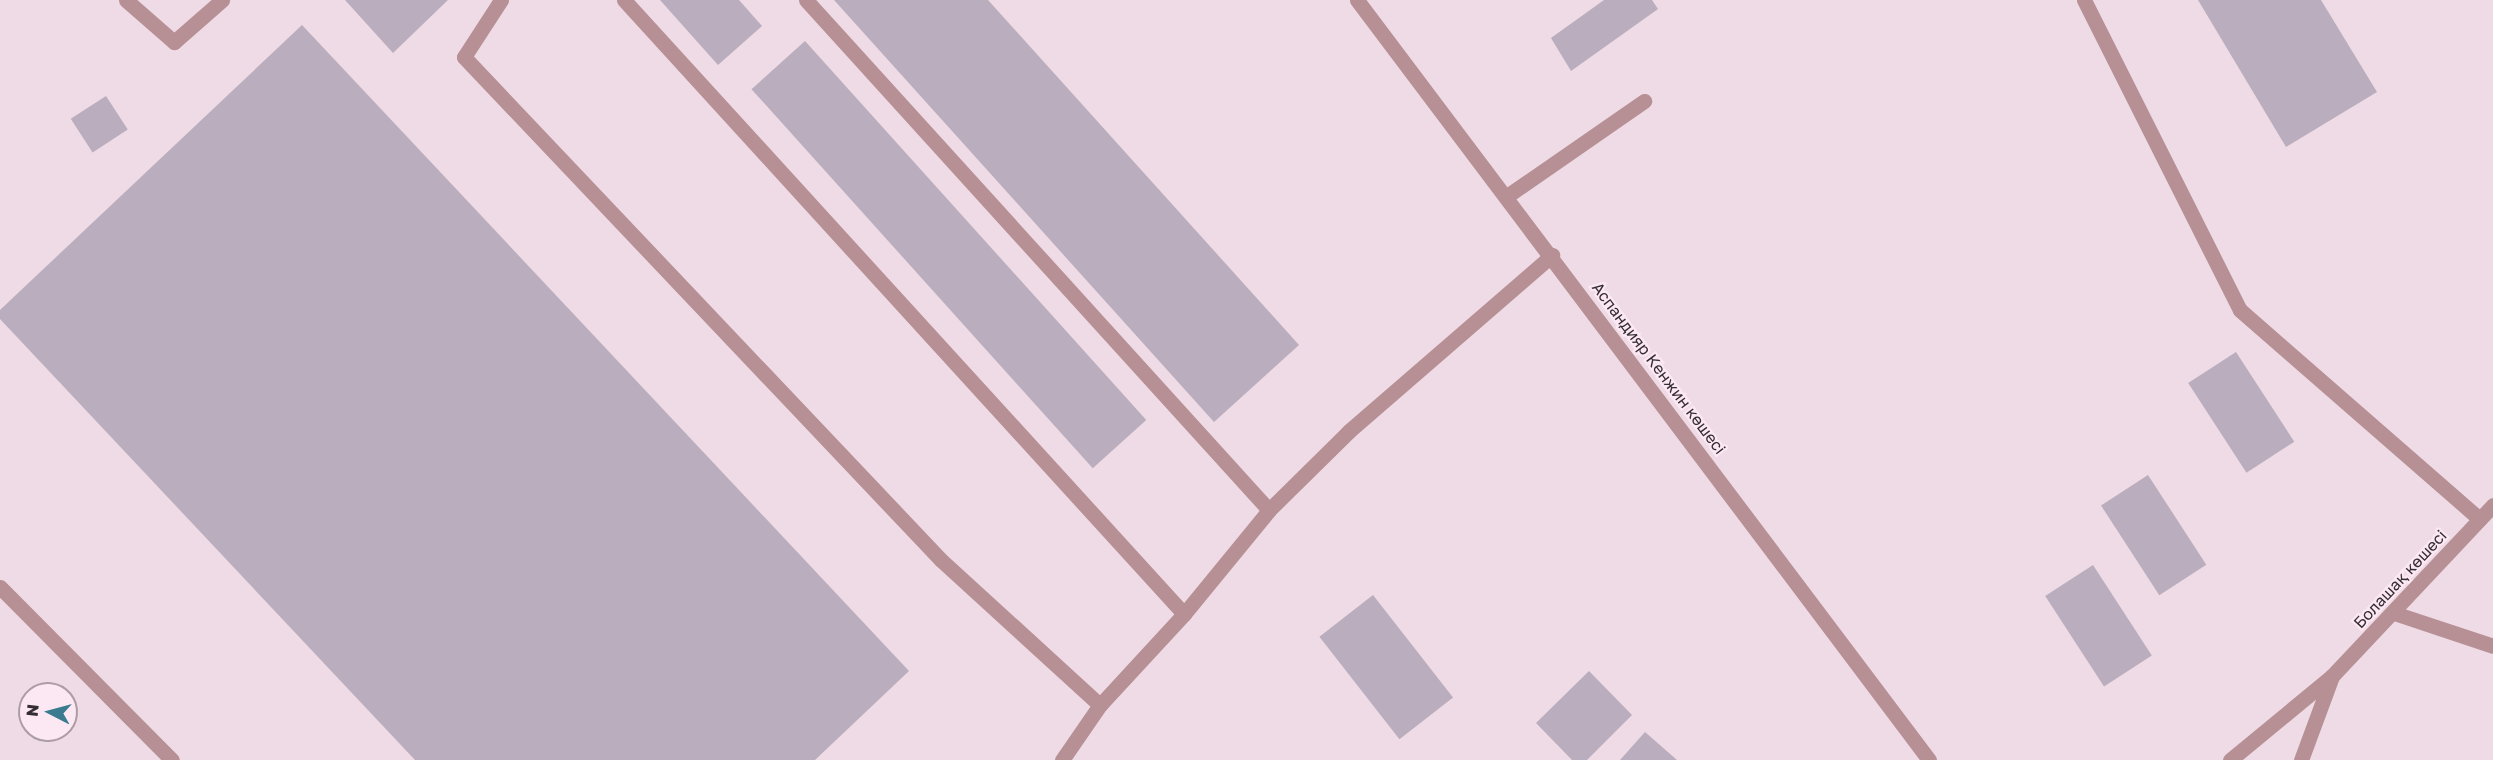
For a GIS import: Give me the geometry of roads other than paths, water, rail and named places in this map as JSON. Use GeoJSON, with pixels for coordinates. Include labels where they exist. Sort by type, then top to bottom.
{"type":"FeatureCollection","features":[{"type":"Feature","properties":{"kind":"street"},"geometry":{"type":"LineString","coordinates":[[126,0],[174,42],[222,0]]}},
{"type":"Feature","properties":{"kind":"street"},"geometry":{"type":"LineString","coordinates":[[502,0],[464,57],[941,560],[1100,705]]}},
{"type":"Feature","properties":{"kind":"street"},"geometry":{"type":"LineString","coordinates":[[624,0],[1184,614]]}},
{"type":"Feature","properties":{"kind":"street"},"geometry":{"type":"LineString","coordinates":[[806,0],[1269,510]]}},
{"type":"Feature","properties":{"kind":"street","name":"Аспандияр Кенжин көшесі"},"geometry":{"type":"LineString","coordinates":[[1357,0],[1552,255],[1929,760]]}},
{"type":"Feature","properties":{"kind":"street"},"geometry":{"type":"LineString","coordinates":[[2084,0],[2240,310],[2480,519]]}},
{"type":"Feature","properties":{"kind":"street"},"geometry":{"type":"LineString","coordinates":[[1507,196],[1644,101]]}},
{"type":"Feature","properties":{"kind":"street"},"geometry":{"type":"LineString","coordinates":[[1062,760],[1100,705],[1184,614],[1269,510],[1349,431],[1552,255]]}},
{"type":"Feature","properties":{"kind":"street","name":"Болашақ көшесі"},"geometry":{"type":"LineString","coordinates":[[2332,675],[2394,613],[2493,505]]}},
{"type":"Feature","properties":{"kind":"street"},"geometry":{"type":"LineString","coordinates":[[0,587],[172,760]]}},
{"type":"Feature","properties":{"kind":"street"},"geometry":{"type":"LineString","coordinates":[[2394,613],[2493,646]]}},
{"type":"Feature","properties":{"kind":"street"},"geometry":{"type":"LineString","coordinates":[[2230,760],[2332,675]]}},
{"type":"Feature","properties":{"kind":"street"},"geometry":{"type":"LineString","coordinates":[[2301,760],[2332,675]]}}]}
